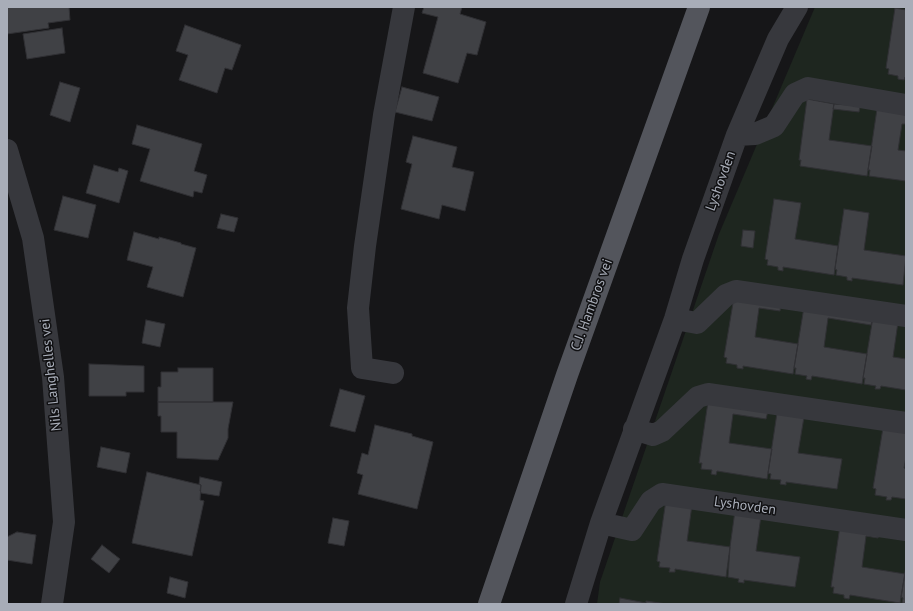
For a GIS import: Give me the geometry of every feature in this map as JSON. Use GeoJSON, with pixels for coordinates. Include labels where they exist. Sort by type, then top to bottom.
{"type":"FeatureCollection","features":[{"type":"Feature","properties":{"kind":"main road","name":"C.J. Hambros vei"},"geometry":{"type":"LineString","coordinates":[[489,604],[566,375],[699,7]]}},
{"type":"Feature","properties":{"kind":"street"},"geometry":{"type":"LineString","coordinates":[[393,373],[362,368],[358,308],[364,254],[384,115],[404,7]]}},
{"type":"Feature","properties":{"kind":"street","name":"Lyshovden"},"geometry":{"type":"LineString","coordinates":[[576,604],[601,523],[675,319],[693,259],[738,135],[778,39],[796,7]]}},
{"type":"Feature","properties":{"kind":"street","name":"Lyshovden"},"geometry":{"type":"LineString","coordinates":[[738,135],[754,134],[774,126],[795,94],[808,88],[906,105]]}},
{"type":"Feature","properties":{"kind":"street","name":"Nils Langhelles vei"},"geometry":{"type":"LineString","coordinates":[[7,150],[33,238],[53,377],[64,522],[52,604]]}},
{"type":"Feature","properties":{"kind":"street"},"geometry":{"type":"LineString","coordinates":[[675,319],[697,323],[726,295],[736,291],[906,316]]}},
{"type":"Feature","properties":{"kind":"street"},"geometry":{"type":"LineString","coordinates":[[634,429],[653,435],[662,431],[698,397],[708,394],[906,423]]}},
{"type":"Feature","properties":{"kind":"street","name":"Lyshovden"},"geometry":{"type":"LineString","coordinates":[[601,523],[632,530],[651,501],[662,494],[906,530]]}},
{"type":"Feature","properties":{"kind":"shaded area"},"geometry":{"type":"Polygon","coordinates":[[[815,7],[906,7],[906,604],[597,604],[600,582],[719,234],[815,7]]]}},
{"type":"Feature","properties":{"kind":"building"},"geometry":{"type":"Polygon","coordinates":[[[7,7],[69,7],[70,20],[48,23],[49,28],[7,34],[7,7]]]}},
{"type":"Feature","properties":{"kind":"building"},"geometry":{"type":"Polygon","coordinates":[[[424,7],[462,7],[460,14],[486,22],[477,55],[467,53],[458,83],[423,73],[438,17],[422,13],[424,7]]]}},
{"type":"Feature","properties":{"kind":"building"},"geometry":{"type":"Polygon","coordinates":[[[895,8],[906,10],[906,77],[904,80],[898,79],[898,76],[888,74],[889,69],[886,68],[895,8]]]}},
{"type":"Feature","properties":{"kind":"building"},"geometry":{"type":"Polygon","coordinates":[[[185,25],[241,45],[232,70],[225,68],[217,93],[179,80],[188,55],[176,51],[185,25]]]}},
{"type":"Feature","properties":{"kind":"building"},"geometry":{"type":"Polygon","coordinates":[[[62,28],[65,53],[27,59],[23,34],[62,28]]]}},
{"type":"Feature","properties":{"kind":"building"},"geometry":{"type":"Polygon","coordinates":[[[60,82],[80,88],[70,122],[50,115],[60,82]]]}},
{"type":"Feature","properties":{"kind":"building"},"geometry":{"type":"Polygon","coordinates":[[[402,87],[439,97],[432,121],[395,112],[402,87]]]}},
{"type":"Feature","properties":{"kind":"building"},"geometry":{"type":"Polygon","coordinates":[[[807,99],[834,104],[829,140],[872,146],[867,176],[800,166],[801,160],[799,160],[807,99]]]}},
{"type":"Feature","properties":{"kind":"building"},"geometry":{"type":"Polygon","coordinates":[[[834,104],[860,106],[859,112],[833,109],[834,104]]]}},
{"type":"Feature","properties":{"kind":"building"},"geometry":{"type":"Polygon","coordinates":[[[877,109],[906,114],[906,124],[902,124],[898,150],[906,151],[906,181],[869,176],[870,170],[868,170],[877,109]]]}},
{"type":"Feature","properties":{"kind":"building"},"geometry":{"type":"Polygon","coordinates":[[[137,125],[202,144],[194,171],[207,175],[202,193],[194,191],[193,197],[140,181],[150,149],[132,144],[137,125]]]}},
{"type":"Feature","properties":{"kind":"building"},"geometry":{"type":"Polygon","coordinates":[[[413,136],[457,147],[452,167],[474,172],[465,211],[442,205],[439,219],[401,209],[412,164],[406,162],[413,136]]]}},
{"type":"Feature","properties":{"kind":"building"},"geometry":{"type":"Polygon","coordinates":[[[94,165],[118,172],[119,168],[128,171],[119,203],[86,193],[94,165]]]}},
{"type":"Feature","properties":{"kind":"building"},"geometry":{"type":"Polygon","coordinates":[[[63,196],[96,205],[88,238],[54,230],[63,196]]]}},
{"type":"Feature","properties":{"kind":"building"},"geometry":{"type":"Polygon","coordinates":[[[774,199],[801,203],[795,239],[838,246],[834,275],[783,267],[783,271],[778,270],[778,267],[767,265],[768,260],[765,259],[774,199]]]}},
{"type":"Feature","properties":{"kind":"building"},"geometry":{"type":"Polygon","coordinates":[[[844,209],[869,213],[864,250],[906,256],[903,285],[852,278],[852,281],[847,280],[847,277],[836,275],[837,270],[835,269],[844,209]]]}},
{"type":"Feature","properties":{"kind":"building"},"geometry":{"type":"Polygon","coordinates":[[[221,214],[238,218],[234,232],[217,228],[221,214]]]}},
{"type":"Feature","properties":{"kind":"building"},"geometry":{"type":"Polygon","coordinates":[[[743,230],[755,231],[753,248],[741,246],[743,230]]]}},
{"type":"Feature","properties":{"kind":"building"},"geometry":{"type":"Polygon","coordinates":[[[134,232],[159,239],[159,237],[196,248],[183,297],[147,287],[153,267],[127,260],[134,232]]]}},
{"type":"Feature","properties":{"kind":"building"},"geometry":{"type":"Polygon","coordinates":[[[734,297],[781,303],[780,311],[759,308],[755,337],[798,344],[793,374],[743,366],[743,369],[737,368],[737,365],[726,363],[727,358],[724,357],[734,297]]]}},
{"type":"Feature","properties":{"kind":"building"},"geometry":{"type":"Polygon","coordinates":[[[804,307],[873,317],[871,325],[828,318],[824,347],[867,354],[862,384],[812,376],[811,380],[806,379],[807,376],[795,374],[796,368],[794,368],[804,307]]]}},
{"type":"Feature","properties":{"kind":"building"},"geometry":{"type":"Polygon","coordinates":[[[873,317],[898,322],[893,357],[906,359],[906,390],[881,386],[880,389],[875,389],[876,386],[864,384],[865,378],[863,378],[873,317]]]}},
{"type":"Feature","properties":{"kind":"building"},"geometry":{"type":"Polygon","coordinates":[[[146,320],[165,324],[160,347],[142,343],[146,320]]]}},
{"type":"Feature","properties":{"kind":"building"},"geometry":{"type":"Polygon","coordinates":[[[89,364],[144,366],[144,392],[126,392],[126,396],[89,396],[89,364]]]}},
{"type":"Feature","properties":{"kind":"building"},"geometry":{"type":"Polygon","coordinates":[[[178,368],[213,368],[213,402],[158,402],[158,387],[161,387],[161,372],[178,372],[178,368]]]}},
{"type":"Feature","properties":{"kind":"building"},"geometry":{"type":"Polygon","coordinates":[[[340,389],[365,396],[355,432],[330,426],[340,389]]]}},
{"type":"Feature","properties":{"kind":"building"},"geometry":{"type":"Polygon","coordinates":[[[158,402],[233,402],[228,429],[228,438],[218,460],[177,458],[177,432],[161,432],[161,416],[158,416],[158,402]]]}},
{"type":"Feature","properties":{"kind":"building"},"geometry":{"type":"Polygon","coordinates":[[[708,402],[768,411],[766,419],[733,414],[729,443],[772,449],[767,479],[717,471],[716,475],[711,474],[712,470],[701,469],[702,463],[699,463],[708,402]]]}},
{"type":"Feature","properties":{"kind":"building"},"geometry":{"type":"Polygon","coordinates":[[[777,413],[804,417],[798,453],[842,459],[837,489],[786,482],[786,485],[780,484],[781,480],[770,479],[771,474],[768,473],[777,413]]]}},
{"type":"Feature","properties":{"kind":"building"},"geometry":{"type":"Polygon","coordinates":[[[375,425],[412,434],[412,436],[433,442],[417,509],[358,494],[363,475],[357,473],[362,453],[368,455],[375,425]]]}},
{"type":"Feature","properties":{"kind":"building"},"geometry":{"type":"Polygon","coordinates":[[[883,428],[906,431],[906,457],[904,468],[906,469],[906,499],[892,497],[891,500],[886,500],[887,497],[875,495],[876,489],[873,488],[883,428]]]}},
{"type":"Feature","properties":{"kind":"building"},"geometry":{"type":"Polygon","coordinates":[[[101,447],[130,453],[126,473],[97,467],[101,447]]]}},
{"type":"Feature","properties":{"kind":"building"},"geometry":{"type":"Polygon","coordinates":[[[147,472],[201,485],[200,500],[204,501],[192,556],[132,543],[147,472]]]}},
{"type":"Feature","properties":{"kind":"building"},"geometry":{"type":"Polygon","coordinates":[[[200,477],[222,482],[219,496],[201,493],[201,485],[199,484],[200,477]]]}},
{"type":"Feature","properties":{"kind":"building"},"geometry":{"type":"Polygon","coordinates":[[[666,500],[692,505],[687,541],[730,547],[726,577],[675,569],[675,572],[669,572],[670,568],[659,567],[660,562],[657,561],[666,500]]]}},
{"type":"Feature","properties":{"kind":"building"},"geometry":{"type":"Polygon","coordinates":[[[735,511],[761,516],[756,551],[800,557],[795,587],[744,580],[744,583],[738,582],[739,579],[728,577],[735,511]]]}},
{"type":"Feature","properties":{"kind":"building"},"geometry":{"type":"Polygon","coordinates":[[[333,518],[349,521],[344,546],[328,543],[333,518]]]}},
{"type":"Feature","properties":{"kind":"building"},"geometry":{"type":"Polygon","coordinates":[[[840,526],[879,533],[878,538],[866,536],[862,567],[905,574],[900,603],[850,595],[849,599],[844,598],[844,595],[833,593],[834,587],[831,587],[840,526]]]}},
{"type":"Feature","properties":{"kind":"building"},"geometry":{"type":"Polygon","coordinates":[[[17,532],[36,535],[32,564],[7,560],[7,537],[17,532]]]}},
{"type":"Feature","properties":{"kind":"building"},"geometry":{"type":"Polygon","coordinates":[[[102,545],[120,559],[109,573],[91,559],[102,545]]]}},
{"type":"Feature","properties":{"kind":"building"},"geometry":{"type":"Polygon","coordinates":[[[906,566],[906,604],[902,603],[903,598],[901,597],[906,566]]]}},
{"type":"Feature","properties":{"kind":"building"},"geometry":{"type":"Polygon","coordinates":[[[170,577],[188,582],[185,598],[167,593],[170,577]]]}},
{"type":"Feature","properties":{"kind":"building"},"geometry":{"type":"Polygon","coordinates":[[[620,598],[646,603],[646,601],[667,604],[619,604],[620,598]]]}}]}
